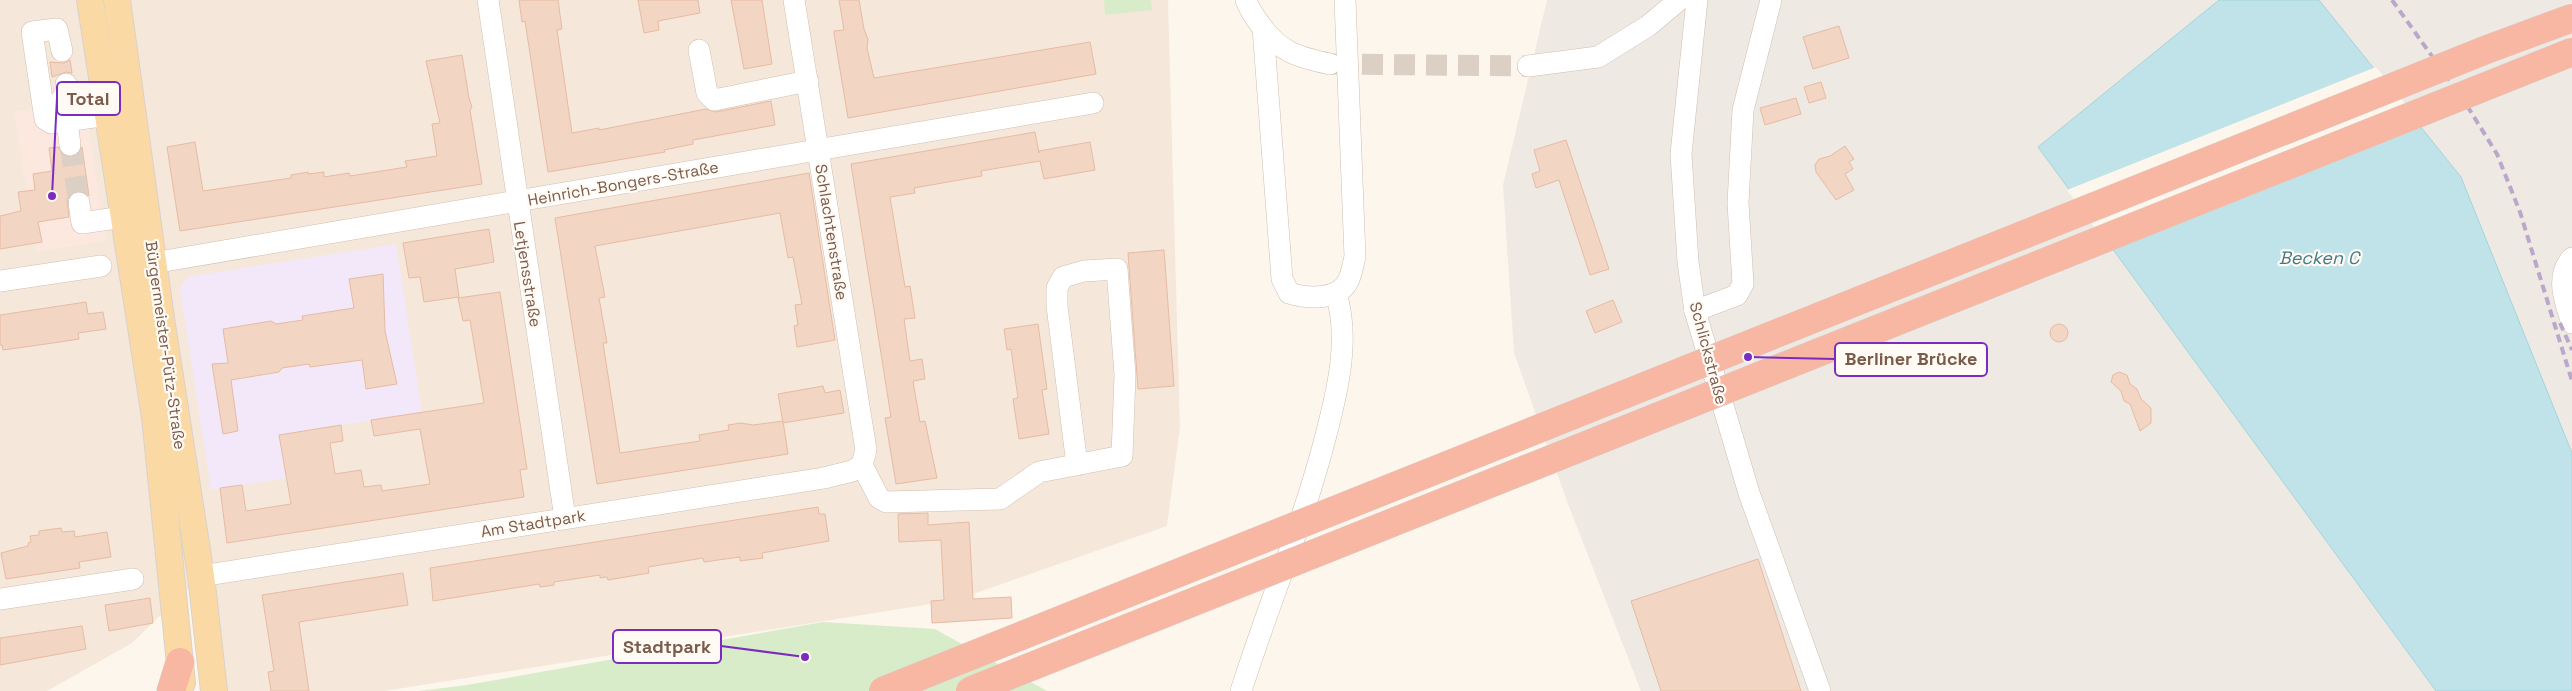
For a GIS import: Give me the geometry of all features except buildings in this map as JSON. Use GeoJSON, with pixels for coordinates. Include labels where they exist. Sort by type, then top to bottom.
{"type":"FeatureCollection","features":[{"type":"Feature","properties":{"kind":"highway"},"geometry":{"type":"LineString","coordinates":[[883,691],[2470,56],[2572,18]]}},
{"type":"Feature","properties":{"kind":"highway"},"geometry":{"type":"LineString","coordinates":[[970,691],[2572,52]]}},
{"type":"Feature","properties":{"kind":"highway"},"geometry":{"type":"LineString","coordinates":[[171,691],[180,662]]}},
{"type":"Feature","properties":{"kind":"main road","name":"Bürgermeister-Pütz-Straße"},"geometry":{"type":"LineString","coordinates":[[90,0],[162,467],[183,691]]}},
{"type":"Feature","properties":{"kind":"main road","name":"Bürgermeister-Pütz-Straße"},"geometry":{"type":"LineString","coordinates":[[117,0],[153,263],[201,576],[214,691]]}},
{"type":"Feature","properties":{"kind":"street","name":"Letjensstraße"},"geometry":{"type":"LineString","coordinates":[[488,0],[565,518]]}},
{"type":"Feature","properties":{"kind":"street","name":"Schlachtenstraße"},"geometry":{"type":"LineString","coordinates":[[794,0],[866,450],[862,465]]}},
{"type":"Feature","properties":{"kind":"street"},"geometry":{"type":"LineString","coordinates":[[1246,0],[1263,28],[1277,46],[1299,57],[1330,64]]}},
{"type":"Feature","properties":{"kind":"street"},"geometry":{"type":"LineString","coordinates":[[1263,28],[1282,279],[1289,293],[1300,297],[1326,296],[1336,293],[1349,281],[1356,256],[1345,0]]}},
{"type":"Feature","properties":{"kind":"street"},"geometry":{"type":"LineString","coordinates":[[1528,66],[1598,57],[1648,26],[1678,0]]}},
{"type":"Feature","properties":{"kind":"street","name":"Schlickstraße"},"geometry":{"type":"LineString","coordinates":[[1697,0],[1681,154],[1688,262],[1695,311],[1749,493],[1820,691]]}},
{"type":"Feature","properties":{"kind":"street"},"geometry":{"type":"LineString","coordinates":[[1695,311],[1737,295],[1743,284],[1738,203],[1743,110],[1771,0]]}},
{"type":"Feature","properties":{"kind":"street"},"geometry":{"type":"LineString","coordinates":[[62,52],[57,29],[32,32],[45,119],[51,123],[108,115]]}},
{"type":"Feature","properties":{"kind":"street"},"geometry":{"type":"LineString","coordinates":[[699,50],[707,94],[714,100],[808,81]]}},
{"type":"Feature","properties":{"kind":"street"},"geometry":{"type":"LineString","coordinates":[[66,84],[66,92],[60,102],[70,145]]}},
{"type":"Feature","properties":{"kind":"street","name":"Heinrich-Bongers-Straße"},"geometry":{"type":"LineString","coordinates":[[153,263],[1093,103]]}},
{"type":"Feature","properties":{"kind":"street"},"geometry":{"type":"LineString","coordinates":[[78,202],[82,223],[123,217]]}},
{"type":"Feature","properties":{"kind":"street"},"geometry":{"type":"LineString","coordinates":[[2572,258],[2566,264],[2562,281],[2572,323]]}},
{"type":"Feature","properties":{"kind":"street"},"geometry":{"type":"LineString","coordinates":[[0,281],[101,266]]}},
{"type":"Feature","properties":{"kind":"street"},"geometry":{"type":"LineString","coordinates":[[862,465],[879,498],[886,502],[1000,499],[1039,472],[1076,465],[1122,456],[1125,375],[1117,269],[1084,271],[1064,277],[1058,288],[1057,306],[1076,465]]}},
{"type":"Feature","properties":{"kind":"street"},"geometry":{"type":"LineString","coordinates":[[1241,691],[1314,483],[1339,383],[1342,314],[1336,293]]}},
{"type":"Feature","properties":{"kind":"street","name":"Am Stadtpark"},"geometry":{"type":"LineString","coordinates":[[201,576],[824,478],[852,471],[862,465]]}},
{"type":"Feature","properties":{"kind":"street"},"geometry":{"type":"LineString","coordinates":[[0,600],[133,579]]}},
{"type":"Feature","properties":{"kind":"shaded area"},"geometry":{"type":"Polygon","coordinates":[[[0,0],[1168,0],[1180,427],[1167,526],[956,600],[385,691],[214,691],[200,577],[132,643],[47,691],[0,691],[0,0]]]}},
{"type":"Feature","properties":{"kind":"shaded area"},"geometry":{"type":"Polygon","coordinates":[[[1547,0],[2219,0],[2039,147],[2436,691],[1641,691],[1568,504],[1514,353],[1503,185],[1547,0]]]}},
{"type":"Feature","properties":{"kind":"shaded area"},"geometry":{"type":"Polygon","coordinates":[[[2319,0],[2572,0],[2572,453],[2461,177],[2319,0]]]}},
{"type":"Feature","properties":{"kind":"shaded area"},"geometry":{"type":"Polygon","coordinates":[[[84,100],[106,241],[36,251],[14,112],[84,100]]]}},
{"type":"Feature","properties":{"kind":"shaded area"},"geometry":{"type":"Polygon","coordinates":[[[396,244],[422,412],[279,435],[286,478],[211,490],[180,289],[187,277],[396,244]]]}},
{"type":"Feature","properties":{"kind":"green space"},"geometry":{"type":"Polygon","coordinates":[[[1104,0],[1151,0],[1152,10],[1105,15],[1104,0]]]}},
{"type":"Feature","properties":{"kind":"green space"},"geometry":{"type":"Polygon","coordinates":[[[823,622],[935,629],[1047,691],[419,691],[467,685],[823,622]]]}},
{"type":"Feature","properties":{"kind":"water","name":"Becken C"},"geometry":{"type":"Polygon","coordinates":[[[2219,0],[2319,0],[2461,177],[2572,453],[2572,691],[2436,691],[2038,147],[2219,0]]]}},
{"type":"Feature","properties":{"kind":"pier"},"geometry":{"type":"Polygon","coordinates":[[[2376,67],[2422,125],[2110,249],[2067,190],[2376,67]]]}},
{"type":"Feature","properties":{"kind":"tunnel"},"geometry":{"type":"LineString","coordinates":[[1330,64],[1528,66]]}},
{"type":"Feature","properties":{"kind":"tunnel"},"geometry":{"type":"LineString","coordinates":[[70,145],[79,203]]}},
{"type":"Feature","properties":{"kind":"railway"},"geometry":{"type":"LineString","coordinates":[[2392,0],[2466,104],[2497,154],[2520,212],[2572,381]]}},
{"type":"Feature","properties":{"kind":"railway"},"geometry":{"type":"LineString","coordinates":[[2560,323],[2572,350]]}},
{"type":"Feature","properties":{"kind":"place","name":"Total"},"geometry":{"type":"Point","coordinates":[52,196]}},
{"type":"Feature","properties":{"kind":"place","name":"Berliner Brücke"},"geometry":{"type":"Point","coordinates":[1748,357]}},
{"type":"Feature","properties":{"kind":"place","name":"Stadtpark"},"geometry":{"type":"Point","coordinates":[805,657]}}]}
